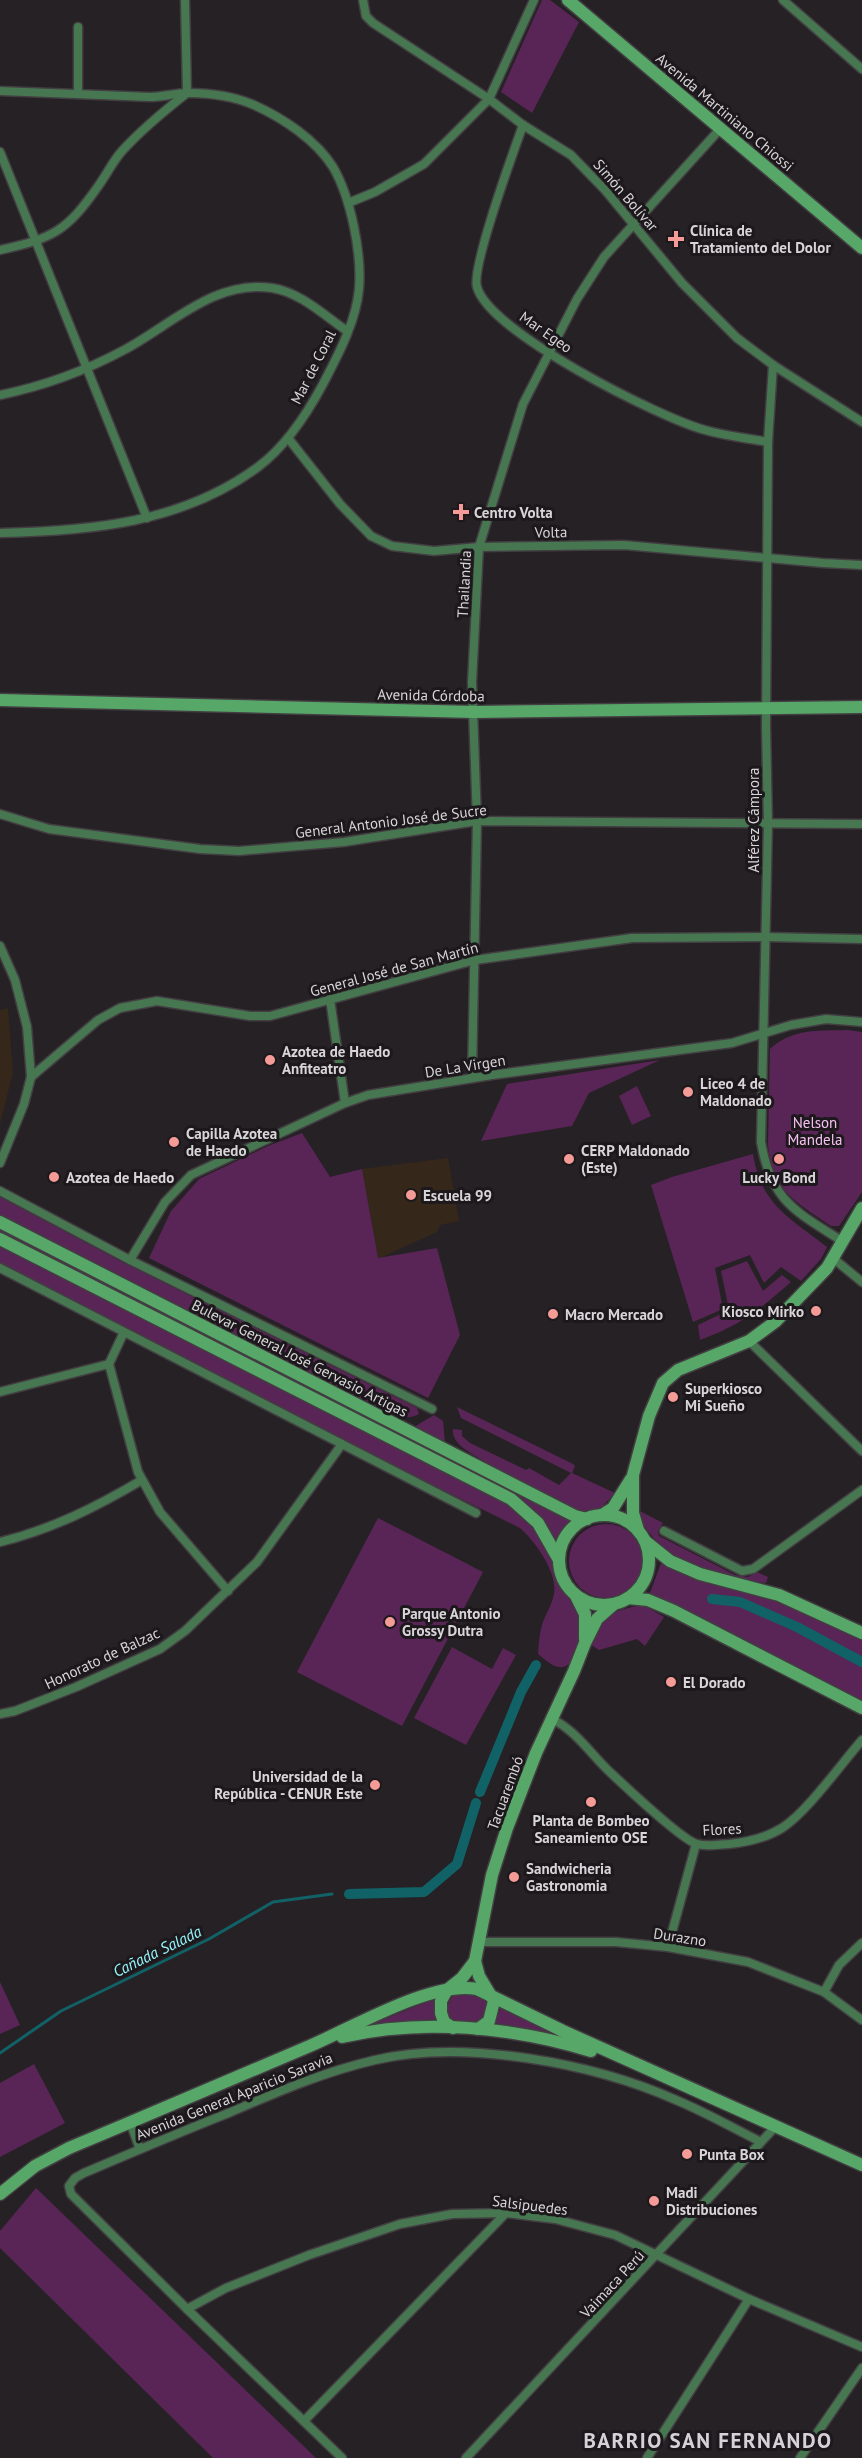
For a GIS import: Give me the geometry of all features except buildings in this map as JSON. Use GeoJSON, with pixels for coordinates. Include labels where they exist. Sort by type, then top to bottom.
{"type":"FeatureCollection","features":[{"type":"Feature","properties":{"kind":"street"},"geometry":{"type":"LineString","coordinates":[[0,250],[36,242],[64,228],[83,207],[120,152],[154,119],[187,93],[185,0]]}},
{"type":"Feature","properties":{"kind":"street","name":"Simón Bolívar"},"geometry":{"type":"LineString","coordinates":[[363,0],[366,16],[373,23],[489,99],[585,167],[682,283],[737,338],[773,365],[862,422]]}},
{"type":"Feature","properties":{"kind":"street"},"geometry":{"type":"LineString","coordinates":[[348,203],[375,192],[424,164],[489,99],[534,0]]}},
{"type":"Feature","properties":{"kind":"street","name":"Avenida Martiniano Chiossi"},"geometry":{"type":"LineString","coordinates":[[568,0],[862,248]]}},
{"type":"Feature","properties":{"kind":"street"},"geometry":{"type":"LineString","coordinates":[[783,0],[862,69]]}},
{"type":"Feature","properties":{"kind":"street"},"geometry":{"type":"LineString","coordinates":[[78,27],[78,94]]}},
{"type":"Feature","properties":{"kind":"street","name":"Mar de Coral"},"geometry":{"type":"LineString","coordinates":[[0,91],[154,97],[187,93],[222,95],[252,104],[278,116],[308,140],[333,167],[348,203],[359,269],[359,290],[336,358],[310,408],[288,438],[260,466],[230,485],[191,504],[147,518],[98,528],[57,532],[0,532]]}},
{"type":"Feature","properties":{"kind":"street","name":"Mar Egeo"},"geometry":{"type":"LineString","coordinates":[[523,125],[492,220],[477,276],[477,287],[485,300],[503,318],[549,353],[630,398],[678,421],[705,430],[768,442]]}},
{"type":"Feature","properties":{"kind":"street","name":"Thailandia"},"geometry":{"type":"LineString","coordinates":[[472,1078],[477,821],[472,682],[479,547],[523,404],[583,290],[604,257],[721,128]]}},
{"type":"Feature","properties":{"kind":"street"},"geometry":{"type":"LineString","coordinates":[[0,152],[147,518]]}},
{"type":"Feature","properties":{"kind":"street"},"geometry":{"type":"LineString","coordinates":[[0,395],[45,385],[86,368],[124,350],[190,308],[246,286],[274,288],[293,295],[347,331]]}},
{"type":"Feature","properties":{"kind":"street","name":"Alférez Cámpora"},"geometry":{"type":"LineString","coordinates":[[773,365],[768,442],[768,823],[761,1142],[769,1178],[789,1205],[842,1241]]}},
{"type":"Feature","properties":{"kind":"street","name":"Volta"},"geometry":{"type":"LineString","coordinates":[[288,438],[340,504],[371,536],[392,546],[434,551],[479,547],[624,545],[862,565]]}},
{"type":"Feature","properties":{"kind":"street","name":"Avenida Córdoba"},"geometry":{"type":"LineString","coordinates":[[0,700],[474,712],[862,707]]}},
{"type":"Feature","properties":{"kind":"street","name":"General Antonio José de Sucre"},"geometry":{"type":"LineString","coordinates":[[0,814],[49,829],[200,849],[239,851],[344,842],[477,821],[862,824]]}},
{"type":"Feature","properties":{"kind":"street","name":"General José de San Martín"},"geometry":{"type":"LineString","coordinates":[[31,1077],[98,1020],[120,1008],[157,1001],[206,1007],[250,1016],[270,1016],[475,960],[632,938],[765,936],[862,939]]}},
{"type":"Feature","properties":{"kind":"street"},"geometry":{"type":"LineString","coordinates":[[0,946],[15,980],[27,1027],[31,1077],[24,1104],[0,1163]]}},
{"type":"Feature","properties":{"kind":"street"},"geometry":{"type":"LineString","coordinates":[[330,999],[345,1103]]}},
{"type":"Feature","properties":{"kind":"street","name":"De La Virgen"},"geometry":{"type":"LineString","coordinates":[[130,1260],[165,1202],[191,1175],[345,1103],[368,1095],[472,1078],[732,1042],[791,1025],[826,1019],[862,1022]]}},
{"type":"Feature","properties":{"kind":"street","name":"Bulevar General José Gervasio Artigas"},"geometry":{"type":"LineString","coordinates":[[0,1191],[130,1260],[432,1409]]}},
{"type":"Feature","properties":{"kind":"street"},"geometry":{"type":"LineString","coordinates":[[862,1208],[834,1259],[800,1298],[775,1322],[749,1341],[678,1370],[667,1378],[660,1388],[650,1416],[633,1475],[620,1499],[613,1508],[602,1515],[576,1525],[567,1535],[561,1547],[559,1560],[564,1579],[576,1595],[588,1602],[601,1605],[614,1604],[628,1599],[648,1600],[862,1708]]}},
{"type":"Feature","properties":{"kind":"street","name":"Bulevar General José Gervasio Artigas"},"geometry":{"type":"LineString","coordinates":[[0,1222],[575,1516],[587,1519]]}},
{"type":"Feature","properties":{"kind":"street","name":"Bulevar General José Gervasio Artigas"},"geometry":{"type":"LineString","coordinates":[[0,1239],[511,1499],[538,1523],[559,1560]]}},
{"type":"Feature","properties":{"kind":"street"},"geometry":{"type":"LineString","coordinates":[[834,1259],[862,1282]]}},
{"type":"Feature","properties":{"kind":"street"},"geometry":{"type":"LineString","coordinates":[[0,1268],[476,1513]]}},
{"type":"Feature","properties":{"kind":"street"},"geometry":{"type":"LineString","coordinates":[[124,1332],[108,1364],[138,1472],[160,1512],[228,1591]]}},
{"type":"Feature","properties":{"kind":"street"},"geometry":{"type":"LineString","coordinates":[[749,1341],[862,1451]]}},
{"type":"Feature","properties":{"kind":"street"},"geometry":{"type":"LineString","coordinates":[[0,1392],[108,1364]]}},
{"type":"Feature","properties":{"kind":"street","name":"Honorato de Balzac"},"geometry":{"type":"LineString","coordinates":[[0,1714],[15,1711],[76,1687],[160,1649],[185,1631],[257,1562],[342,1444]]}},
{"type":"Feature","properties":{"kind":"street"},"geometry":{"type":"LineString","coordinates":[[628,1599],[645,1579],[649,1567],[649,1554],[633,1514],[633,1475]]}},
{"type":"Feature","properties":{"kind":"street"},"geometry":{"type":"LineString","coordinates":[[0,1542],[35,1533],[94,1508],[142,1480]]}},
{"type":"Feature","properties":{"kind":"street"},"geometry":{"type":"LineString","coordinates":[[664,1531],[747,1572],[862,1490]]}},
{"type":"Feature","properties":{"kind":"street"},"geometry":{"type":"LineString","coordinates":[[602,1515],[622,1519],[670,1561],[700,1574],[779,1594],[862,1634]]}},
{"type":"Feature","properties":{"kind":"street","name":"Tacuarembó"},"geometry":{"type":"LineString","coordinates":[[576,1595],[585,1614],[585,1643]]}},
{"type":"Feature","properties":{"kind":"street","name":"Tacuarembó"},"geometry":{"type":"LineString","coordinates":[[447,1990],[462,1978],[475,1961],[492,1875],[507,1828],[536,1753],[597,1619],[614,1604]]}},
{"type":"Feature","properties":{"kind":"street","name":"Flores"},"geometry":{"type":"LineString","coordinates":[[552,1719],[568,1727],[630,1791],[696,1844],[744,1843],[783,1827],[798,1814],[862,1740]]}},
{"type":"Feature","properties":{"kind":"street"},"geometry":{"type":"LineString","coordinates":[[668,1947],[696,1844]]}},
{"type":"Feature","properties":{"kind":"street","name":"Durazno"},"geometry":{"type":"LineString","coordinates":[[480,1942],[616,1942],[668,1947],[748,1962],[824,1992],[862,2020]]}},
{"type":"Feature","properties":{"kind":"street"},"geometry":{"type":"LineString","coordinates":[[824,1992],[839,1965],[862,1943]]}},
{"type":"Feature","properties":{"kind":"street"},"geometry":{"type":"LineString","coordinates":[[475,1961],[479,1976],[493,1997],[493,2010],[489,2021],[478,2029]]}},
{"type":"Feature","properties":{"kind":"street","name":"Avenida General Aparicio Saravia"},"geometry":{"type":"LineString","coordinates":[[0,2194],[35,2166],[69,2148],[404,2004],[464,1987],[477,1989],[862,2165]]}},
{"type":"Feature","properties":{"kind":"street"},"geometry":{"type":"LineString","coordinates":[[447,1990],[441,2001],[441,2013],[444,2022],[453,2028]]}},
{"type":"Feature","properties":{"kind":"street","name":"Avenida General Aparicio Saravia"},"geometry":{"type":"LineString","coordinates":[[319,2042],[370,2032],[478,2029],[540,2036],[599,2053],[663,2076]]}},
{"type":"Feature","properties":{"kind":"street","name":"Avenida General Aparicio Saravia"},"geometry":{"type":"LineString","coordinates":[[187,2309],[71,2194],[69,2186],[75,2178],[84,2173],[335,2071],[377,2059],[461,2053],[510,2056],[561,2064],[602,2074],[675,2099],[761,2142]]}},
{"type":"Feature","properties":{"kind":"street"},"geometry":{"type":"LineString","coordinates":[[130,2122],[140,2149]]}},
{"type":"Feature","properties":{"kind":"street","name":"Vaimaca Perú"},"geometry":{"type":"LineString","coordinates":[[466,2458],[776,2127]]}},
{"type":"Feature","properties":{"kind":"street"},"geometry":{"type":"LineString","coordinates":[[304,2421],[506,2213]]}},
{"type":"Feature","properties":{"kind":"street","name":"Salsipuedes"},"geometry":{"type":"LineString","coordinates":[[187,2309],[226,2288],[309,2254],[400,2224],[452,2214],[506,2213],[547,2218],[615,2235],[749,2299],[862,2347]]}},
{"type":"Feature","properties":{"kind":"street"},"geometry":{"type":"LineString","coordinates":[[647,2458],[749,2299]]}},
{"type":"Feature","properties":{"kind":"street"},"geometry":{"type":"LineString","coordinates":[[187,2309],[342,2458]]}},
{"type":"Feature","properties":{"kind":"street"},"geometry":{"type":"LineString","coordinates":[[800,2458],[862,2368]]}},
{"type":"Feature","properties":{"kind":"shaded area"},"geometry":{"type":"Polygon","coordinates":[[[8,1008],[13,1072],[0,1124],[0,1010],[8,1008]]]}},
{"type":"Feature","properties":{"kind":"shaded area","name":"Escuela 99"},"geometry":{"type":"Polygon","coordinates":[[[448,1158],[459,1221],[440,1225],[437,1232],[378,1259],[362,1169],[448,1158]]]}},
{"type":"Feature","properties":{"kind":"green space"},"geometry":{"type":"Polygon","coordinates":[[[542,0],[550,0],[579,22],[532,113],[501,92],[542,0]]]}},
{"type":"Feature","properties":{"kind":"green space","name":"Nelson Mandela"},"geometry":{"type":"Polygon","coordinates":[[[848,1030],[862,1032],[862,1192],[839,1226],[831,1226],[788,1194],[775,1174],[768,1145],[770,1049],[797,1034],[848,1030]]]}},
{"type":"Feature","properties":{"kind":"green space"},"geometry":{"type":"Polygon","coordinates":[[[660,1060],[589,1093],[572,1126],[481,1141],[507,1084],[660,1060]]]}},
{"type":"Feature","properties":{"kind":"green space"},"geometry":{"type":"Polygon","coordinates":[[[637,1086],[651,1116],[632,1125],[619,1096],[637,1086]]]}},
{"type":"Feature","properties":{"kind":"green space"},"geometry":{"type":"Polygon","coordinates":[[[302,1133],[330,1177],[362,1169],[378,1258],[437,1248],[460,1335],[428,1398],[149,1258],[171,1211],[199,1179],[268,1146],[302,1133]]]}},
{"type":"Feature","properties":{"kind":"green space"},"geometry":{"type":"Polygon","coordinates":[[[753,1154],[757,1171],[770,1198],[789,1218],[827,1247],[821,1259],[801,1281],[781,1267],[764,1283],[750,1255],[715,1268],[723,1309],[693,1322],[651,1185],[753,1154]]]}},
{"type":"Feature","properties":{"kind":"green space"},"geometry":{"type":"Polygon","coordinates":[[[0,1197],[126,1264],[417,1408],[419,1414],[411,1417],[394,1415],[354,1397],[0,1216],[0,1197]]]}},
{"type":"Feature","properties":{"kind":"green space"},"geometry":{"type":"Polygon","coordinates":[[[0,1229],[572,1522],[556,1542],[538,1516],[514,1495],[0,1232],[0,1229]]]}},
{"type":"Feature","properties":{"kind":"green space"},"geometry":{"type":"Polygon","coordinates":[[[0,1246],[507,1503],[538,1532],[552,1558],[561,1589],[579,1611],[581,1635],[569,1664],[557,1667],[538,1654],[541,1629],[553,1598],[554,1586],[544,1558],[520,1528],[339,1439],[296,1415],[0,1266],[0,1246]]]}},
{"type":"Feature","properties":{"kind":"green space"},"geometry":{"type":"Polygon","coordinates":[[[747,1261],[763,1291],[782,1275],[791,1282],[749,1316],[727,1329],[700,1340],[698,1325],[729,1310],[721,1271],[747,1261]]]}},
{"type":"Feature","properties":{"kind":"green space"},"geometry":{"type":"Polygon","coordinates":[[[457,1407],[573,1464],[575,1466],[572,1473],[615,1493],[600,1509],[577,1512],[499,1472],[463,1448],[457,1442],[453,1429],[462,1430],[462,1436],[470,1443],[526,1470],[529,1468],[559,1485],[571,1473],[461,1418],[457,1407]]]}},
{"type":"Feature","properties":{"kind":"green space"},"geometry":{"type":"Polygon","coordinates":[[[434,1415],[443,1421],[445,1443],[414,1427],[434,1415]]]}},
{"type":"Feature","properties":{"kind":"green space"},"geometry":{"type":"Polygon","coordinates":[[[634,1508],[663,1523],[658,1531],[659,1536],[735,1575],[748,1577],[757,1572],[768,1577],[766,1583],[707,1571],[673,1555],[658,1543],[634,1508]]]}},
{"type":"Feature","properties":{"kind":"green space","name":"Parque Antonio Grossy Dutra"},"geometry":{"type":"Polygon","coordinates":[[[378,1518],[483,1572],[402,1726],[297,1672],[378,1518]]]}},
{"type":"Feature","properties":{"kind":"green space"},"geometry":{"type":"Polygon","coordinates":[[[599,1524],[613,1524],[627,1530],[637,1540],[643,1554],[643,1568],[637,1582],[627,1592],[613,1598],[599,1598],[585,1592],[575,1582],[569,1568],[569,1554],[575,1540],[585,1530],[599,1524]]]}},
{"type":"Feature","properties":{"kind":"green space"},"geometry":{"type":"Polygon","coordinates":[[[661,1563],[674,1571],[702,1581],[785,1602],[862,1640],[862,1701],[650,1593],[661,1563]]]}},
{"type":"Feature","properties":{"kind":"green space"},"geometry":{"type":"Polygon","coordinates":[[[637,1606],[645,1606],[664,1617],[645,1646],[637,1639],[599,1650],[591,1645],[607,1617],[637,1606]]]}},
{"type":"Feature","properties":{"kind":"green space"},"geometry":{"type":"Polygon","coordinates":[[[452,1647],[492,1669],[503,1648],[516,1655],[466,1745],[414,1718],[452,1647]]]}},
{"type":"Feature","properties":{"kind":"green space"},"geometry":{"type":"Polygon","coordinates":[[[0,1982],[20,2025],[0,2034],[0,1982]]]}},
{"type":"Feature","properties":{"kind":"green space"},"geometry":{"type":"Polygon","coordinates":[[[454,1993],[471,1993],[486,1999],[489,2012],[482,2022],[459,2025],[446,2018],[446,2008],[454,1993]]]}},
{"type":"Feature","properties":{"kind":"green space"},"geometry":{"type":"Polygon","coordinates":[[[437,1998],[437,2019],[367,2026],[437,1998]]]}},
{"type":"Feature","properties":{"kind":"green space"},"geometry":{"type":"Polygon","coordinates":[[[501,2006],[575,2041],[495,2023],[501,2006]]]}},
{"type":"Feature","properties":{"kind":"green space"},"geometry":{"type":"Polygon","coordinates":[[[34,2064],[65,2123],[0,2157],[0,2083],[34,2064]]]}},
{"type":"Feature","properties":{"kind":"green space"},"geometry":{"type":"Polygon","coordinates":[[[36,2188],[316,2458],[213,2458],[0,2248],[0,2231],[36,2188]]]}},
{"type":"Feature","properties":{"kind":"waterway"},"geometry":{"type":"LineString","coordinates":[[712,1599],[740,1602],[797,1627],[862,1662]]}},
{"type":"Feature","properties":{"kind":"waterway"},"geometry":{"type":"LineString","coordinates":[[480,1792],[521,1692],[536,1665]]}},
{"type":"Feature","properties":{"kind":"waterway"},"geometry":{"type":"LineString","coordinates":[[349,1894],[424,1892],[457,1864],[476,1803]]}},
{"type":"Feature","properties":{"kind":"waterway","name":"Cañada Salada"},"geometry":{"type":"LineString","coordinates":[[0,2053],[61,2011],[209,1939],[273,1902],[332,1894]]}},
{"type":"Feature","properties":{"kind":"place","name":"Clínica de Tratamiento del Dolor"},"geometry":{"type":"Point","coordinates":[676,239]}},
{"type":"Feature","properties":{"kind":"place","name":"Centro Volta"},"geometry":{"type":"Point","coordinates":[461,512]}},
{"type":"Feature","properties":{"kind":"place","name":"Azotea de Haedo Anfiteatro"},"geometry":{"type":"Point","coordinates":[270,1060]}},
{"type":"Feature","properties":{"kind":"place","name":"Liceo 4 de Maldonado"},"geometry":{"type":"Point","coordinates":[688,1092]}},
{"type":"Feature","properties":{"kind":"place","name":"Capilla Azotea de Haedo"},"geometry":{"type":"Point","coordinates":[174,1142]}},
{"type":"Feature","properties":{"kind":"place","name":"CERP Maldonado (Este)"},"geometry":{"type":"Point","coordinates":[569,1159]}},
{"type":"Feature","properties":{"kind":"place","name":"Lucky Bond"},"geometry":{"type":"Point","coordinates":[779,1159]}},
{"type":"Feature","properties":{"kind":"place","name":"Azotea de Haedo"},"geometry":{"type":"Point","coordinates":[54,1177]}},
{"type":"Feature","properties":{"kind":"place","name":"Escuela 99"},"geometry":{"type":"Point","coordinates":[411,1195]}},
{"type":"Feature","properties":{"kind":"place","name":"Kiosco Mirko"},"geometry":{"type":"Point","coordinates":[816,1311]}},
{"type":"Feature","properties":{"kind":"place","name":"Macro Mercado"},"geometry":{"type":"Point","coordinates":[553,1314]}},
{"type":"Feature","properties":{"kind":"place","name":"Superkiosco Mi Sueño"},"geometry":{"type":"Point","coordinates":[673,1397]}},
{"type":"Feature","properties":{"kind":"place","name":"Parque Antonio Grossy Dutra"},"geometry":{"type":"Point","coordinates":[390,1622]}},
{"type":"Feature","properties":{"kind":"place","name":"El Dorado"},"geometry":{"type":"Point","coordinates":[671,1682]}},
{"type":"Feature","properties":{"kind":"place","name":"Universidad de la República - CENUR Este"},"geometry":{"type":"Point","coordinates":[375,1785]}},
{"type":"Feature","properties":{"kind":"place","name":"Planta de Bombeo Saneamiento OSE"},"geometry":{"type":"Point","coordinates":[591,1802]}},
{"type":"Feature","properties":{"kind":"place","name":"Sandwicheria Gastronomia"},"geometry":{"type":"Point","coordinates":[514,1877]}},
{"type":"Feature","properties":{"kind":"place","name":"Punta Box"},"geometry":{"type":"Point","coordinates":[687,2154]}},
{"type":"Feature","properties":{"kind":"place","name":"Madi Distribuciones"},"geometry":{"type":"Point","coordinates":[654,2201]}},
{"type":"Feature","properties":{"kind":"district","name":"BARRIO SAN FERNANDO"},"geometry":{"type":"Point","coordinates":[708,2440]}}]}
